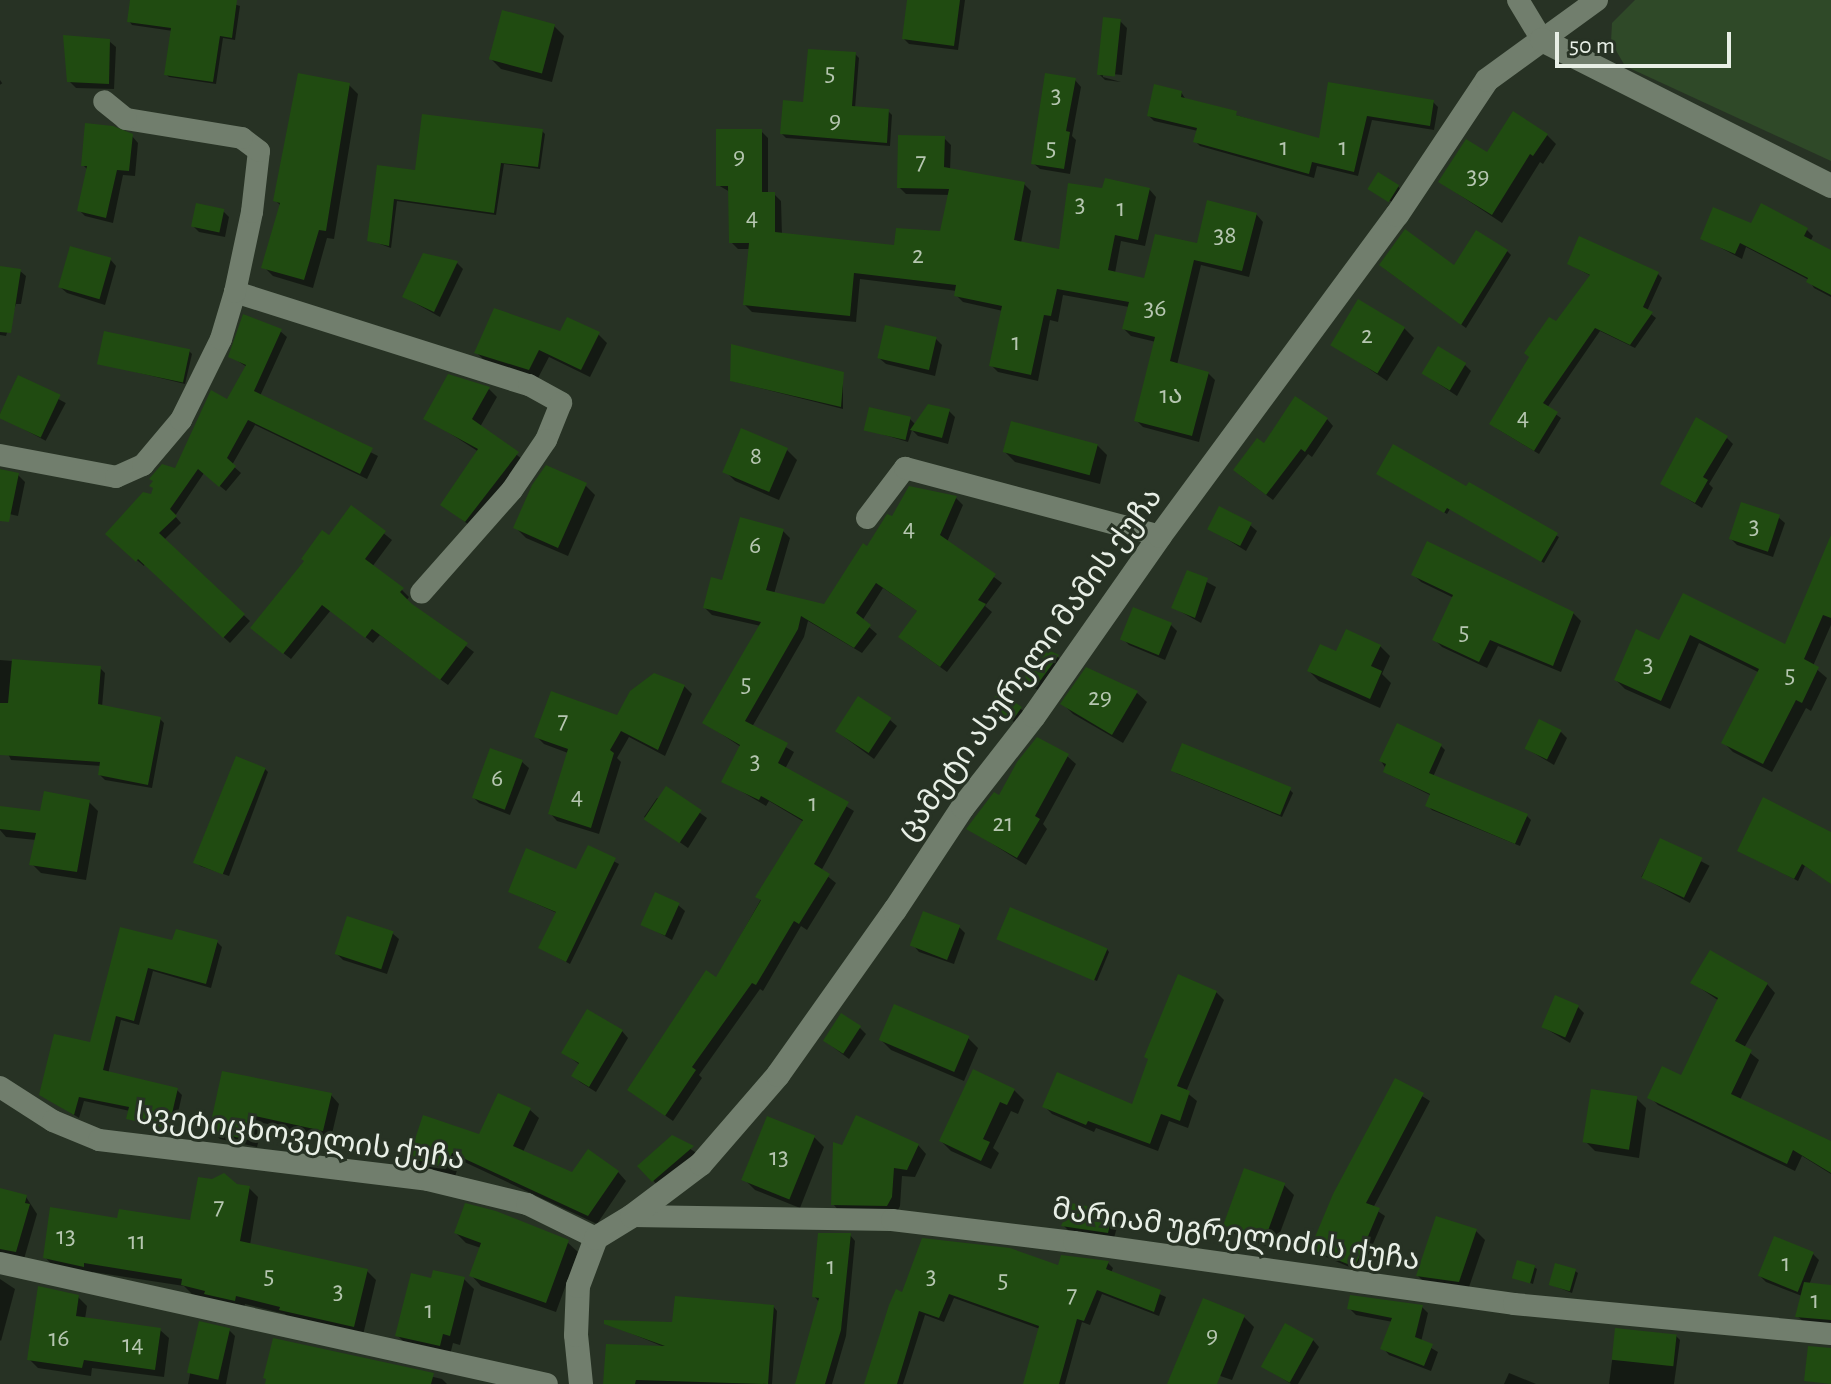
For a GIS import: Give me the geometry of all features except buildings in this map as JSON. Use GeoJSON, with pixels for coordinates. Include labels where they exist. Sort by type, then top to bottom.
{"type":"FeatureCollection","features":[{"type":"Feature","properties":{"kind":"street"},"geometry":{"type":"LineString","coordinates":[[1518,0],[1542,40],[1831,186]]}},
{"type":"Feature","properties":{"kind":"street","name":"ცამეტი ასურელი მამის ქუჩა"},"geometry":{"type":"LineString","coordinates":[[596,1238],[632,1216],[701,1164],[778,1075],[895,910],[963,807],[1034,716],[1160,536],[1397,215],[1487,80],[1597,0]]}},
{"type":"Feature","properties":{"kind":"street"},"geometry":{"type":"LineString","coordinates":[[0,455],[116,477],[143,465],[181,420],[221,339],[235,292],[252,212],[259,151],[242,138],[126,119],[104,101]]}},
{"type":"Feature","properties":{"kind":"street"},"geometry":{"type":"LineString","coordinates":[[235,292],[529,385],[561,403],[546,440],[512,490],[421,593]]}},
{"type":"Feature","properties":{"kind":"street"},"geometry":{"type":"LineString","coordinates":[[867,518],[905,468],[1160,536]]}},
{"type":"Feature","properties":{"kind":"street","name":"სვეტიცხოველის ქუჩა"},"geometry":{"type":"LineString","coordinates":[[0,1087],[53,1121],[99,1140],[428,1180],[527,1204],[596,1238]]}},
{"type":"Feature","properties":{"kind":"street","name":"მარიამ უგრელიძის ქუჩა"},"geometry":{"type":"LineString","coordinates":[[632,1216],[892,1220],[1074,1242],[1514,1304],[1831,1334]]}},
{"type":"Feature","properties":{"kind":"street"},"geometry":{"type":"LineString","coordinates":[[581,1384],[576,1335],[578,1286],[596,1238]]}},
{"type":"Feature","properties":{"kind":"street"},"geometry":{"type":"LineString","coordinates":[[0,1263],[547,1384]]}},
{"type":"Feature","properties":{"kind":"green space"},"geometry":{"type":"Polygon","coordinates":[[[1635,0],[1831,0],[1831,161],[1625,66],[1611,42],[1612,23],[1635,0]]]}}]}
